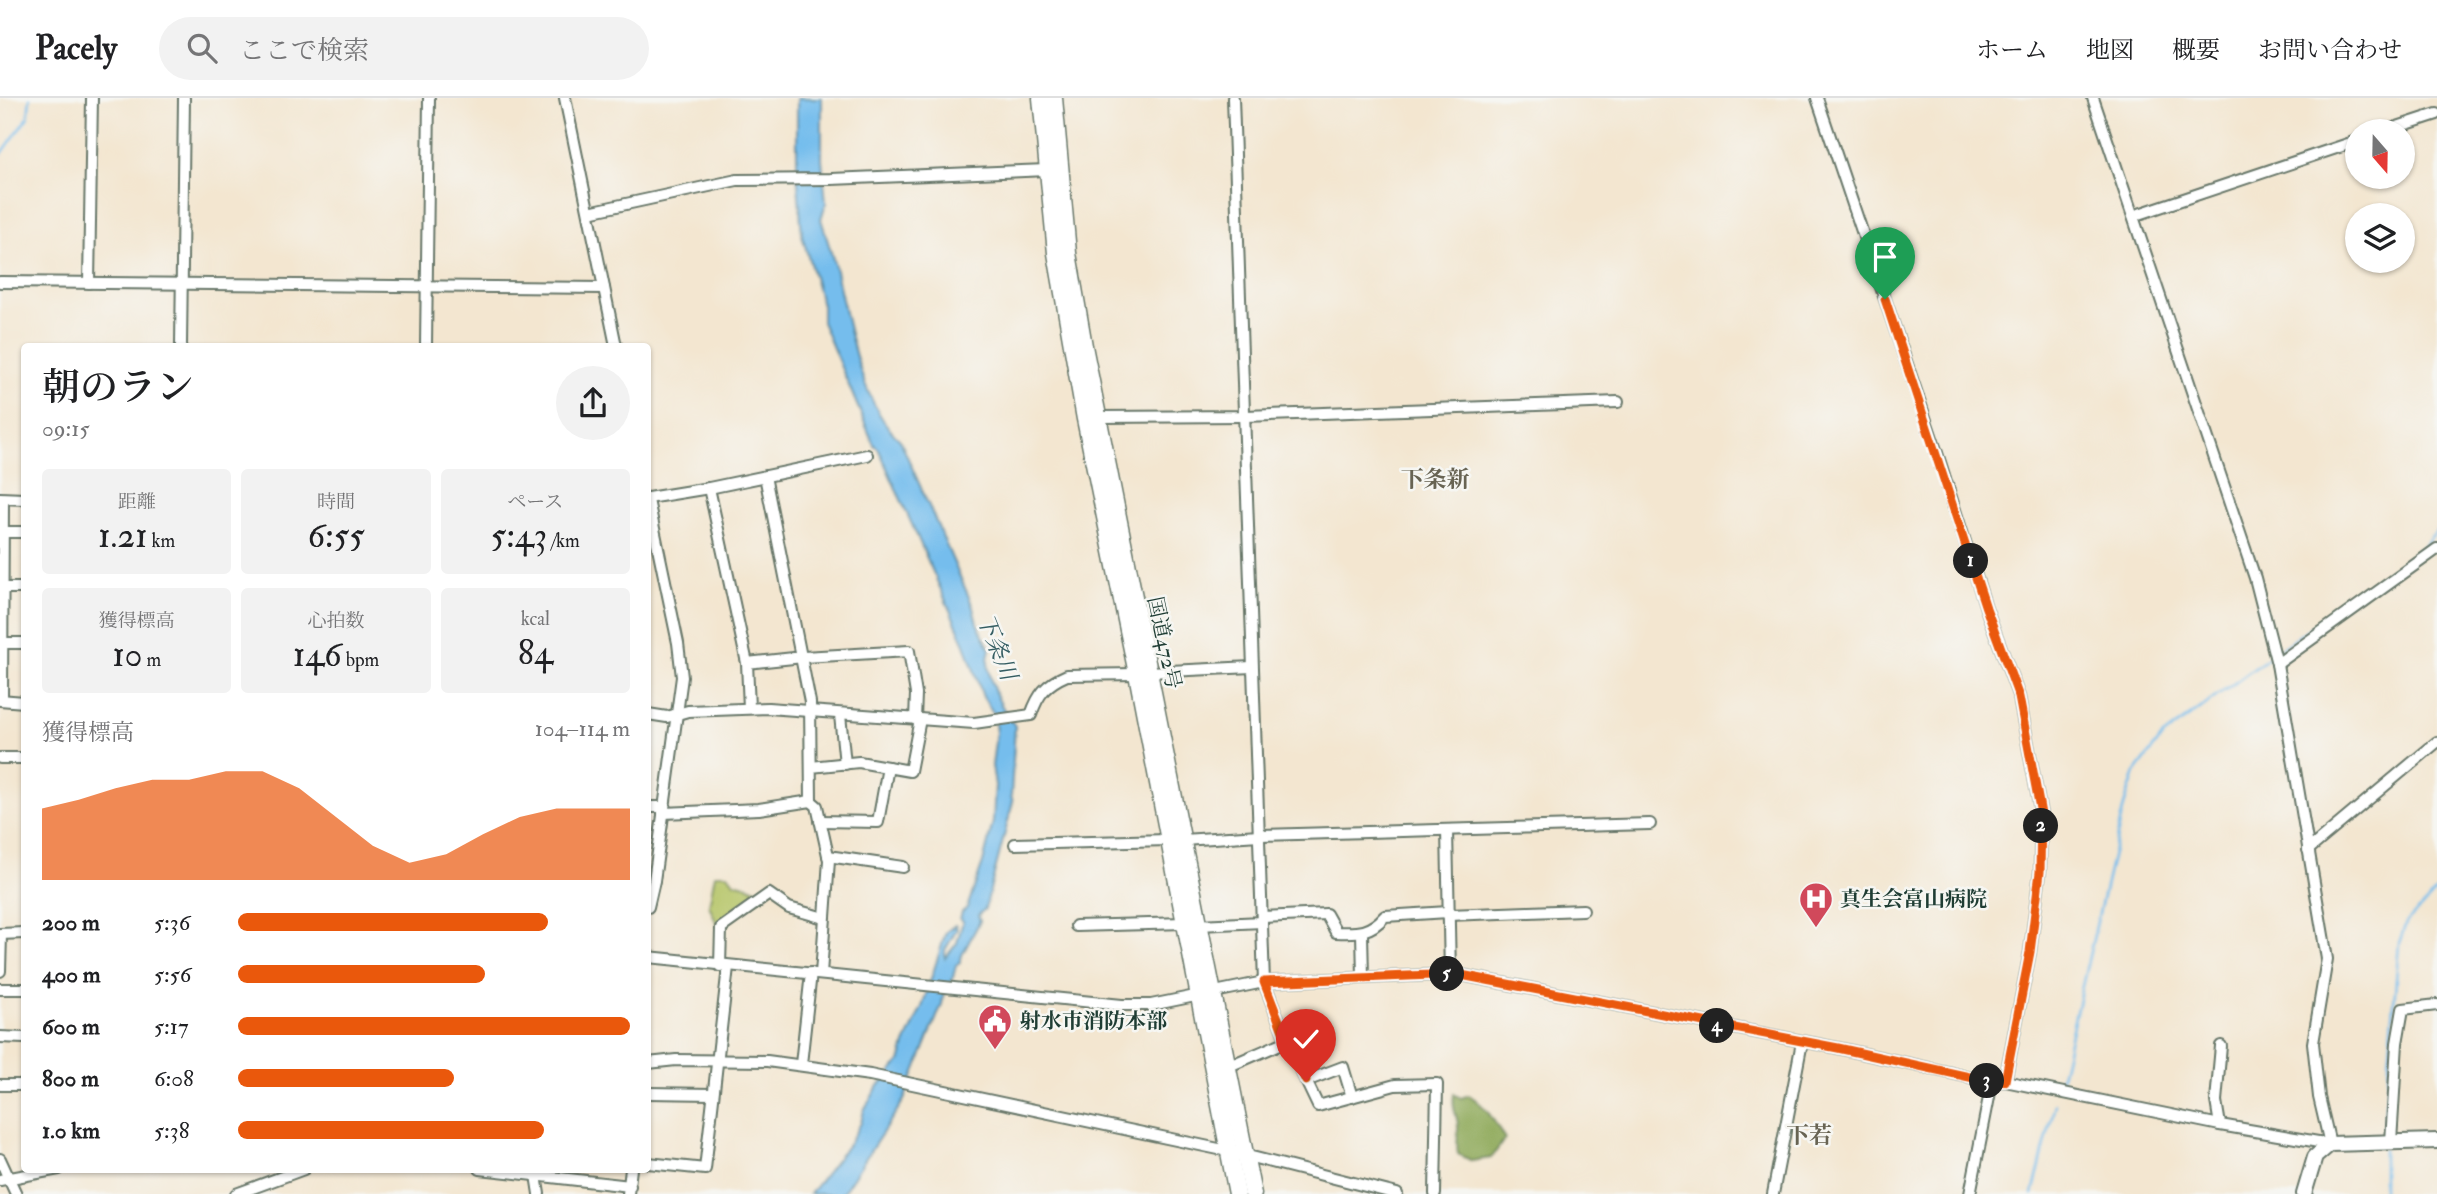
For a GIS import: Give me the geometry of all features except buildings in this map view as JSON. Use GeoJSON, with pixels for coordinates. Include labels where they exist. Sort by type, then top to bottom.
{"type":"FeatureCollection","features":[{"type":"Feature","properties":{"kind":"highway","name":"国道472号"},"geometry":{"type":"LineString","coordinates":[[1041,98],[1056,253],[1086,419],[1143,673]]}},
{"type":"Feature","properties":{"kind":"highway","name":"国道472号"},"geometry":{"type":"LineString","coordinates":[[1054,98],[1068,253],[1100,417],[1143,673],[1206,993],[1228,1151],[1237,1194]]}},
{"type":"Feature","properties":{"kind":"highway","name":"国道472号"},"geometry":{"type":"LineString","coordinates":[[1206,993],[1227,1067],[1253,1194]]}},
{"type":"Feature","properties":{"kind":"main road"},"geometry":{"type":"LineString","coordinates":[[2304,1194],[2315,1157],[2330,1144],[2437,1141]]}},
{"type":"Feature","properties":{"kind":"street"},"geometry":{"type":"LineString","coordinates":[[89,283],[92,98]]}},
{"type":"Feature","properties":{"kind":"street"},"geometry":{"type":"LineString","coordinates":[[181,343],[184,98]]}},
{"type":"Feature","properties":{"kind":"street"},"geometry":{"type":"LineString","coordinates":[[426,343],[429,98]]}},
{"type":"Feature","properties":{"kind":"street"},"geometry":{"type":"LineString","coordinates":[[565,98],[615,343]]}},
{"type":"Feature","properties":{"kind":"street"},"geometry":{"type":"LineString","coordinates":[[1233,98],[1264,982],[1287,1041],[1318,1106],[1395,1085],[1437,1084],[1435,1194]]}},
{"type":"Feature","properties":{"kind":"street"},"geometry":{"type":"LineString","coordinates":[[1817,98],[1937,453],[1986,608],[2019,697],[2041,814],[2040,872],[2030,952],[2005,1081]]}},
{"type":"Feature","properties":{"kind":"street"},"geometry":{"type":"LineString","coordinates":[[651,957],[1122,1005],[1151,1005],[1264,982],[1450,974],[1838,1048],[1992,1082],[2005,1081],[2220,1125],[2330,1144],[2319,1097],[2313,1043],[2327,959],[2277,664],[2255,578],[2093,98]]}},
{"type":"Feature","properties":{"kind":"street"},"geometry":{"type":"LineString","coordinates":[[2415,121],[2437,114]]}},
{"type":"Feature","properties":{"kind":"street"},"geometry":{"type":"LineString","coordinates":[[2133,216],[2345,145]]}},
{"type":"Feature","properties":{"kind":"street"},"geometry":{"type":"LineString","coordinates":[[589,212],[737,180],[1047,170]]}},
{"type":"Feature","properties":{"kind":"street"},"geometry":{"type":"LineString","coordinates":[[0,282],[604,288]]}},
{"type":"Feature","properties":{"kind":"street"},"geometry":{"type":"LineString","coordinates":[[1100,417],[1245,416],[1618,402]]}},
{"type":"Feature","properties":{"kind":"street"},"geometry":{"type":"LineString","coordinates":[[651,498],[867,455]]}},
{"type":"Feature","properties":{"kind":"street"},"geometry":{"type":"LineString","coordinates":[[765,476],[803,657],[809,710],[811,801]]}},
{"type":"Feature","properties":{"kind":"street"},"geometry":{"type":"LineString","coordinates":[[709,488],[747,663],[749,708]]}},
{"type":"Feature","properties":{"kind":"street"},"geometry":{"type":"LineString","coordinates":[[21,499],[2,499],[1,560],[1,700],[21,702]]}},
{"type":"Feature","properties":{"kind":"street"},"geometry":{"type":"LineString","coordinates":[[651,514],[682,669],[651,894]]}},
{"type":"Feature","properties":{"kind":"street"},"geometry":{"type":"LineString","coordinates":[[3,532],[21,532]]}},
{"type":"Feature","properties":{"kind":"street"},"geometry":{"type":"LineString","coordinates":[[2277,664],[2437,549]]}},
{"type":"Feature","properties":{"kind":"street"},"geometry":{"type":"LineString","coordinates":[[2,588],[21,588]]}},
{"type":"Feature","properties":{"kind":"street"},"geometry":{"type":"LineString","coordinates":[[3,643],[21,643]]}},
{"type":"Feature","properties":{"kind":"street"},"geometry":{"type":"LineString","coordinates":[[747,663],[803,657],[909,652],[918,719],[910,771],[859,762],[811,767]]}},
{"type":"Feature","properties":{"kind":"street"},"geometry":{"type":"LineString","coordinates":[[651,714],[667,717],[688,711],[749,708],[979,723],[1031,715],[1038,695],[1056,679],[1067,675],[1252,667]]}},
{"type":"Feature","properties":{"kind":"street"},"geometry":{"type":"LineString","coordinates":[[840,715],[845,764]]}},
{"type":"Feature","properties":{"kind":"street"},"geometry":{"type":"LineString","coordinates":[[2308,850],[2437,743]]}},
{"type":"Feature","properties":{"kind":"street"},"geometry":{"type":"LineString","coordinates":[[0,758],[21,758]]}},
{"type":"Feature","properties":{"kind":"street"},"geometry":{"type":"LineString","coordinates":[[820,821],[878,822],[888,767]]}},
{"type":"Feature","properties":{"kind":"street"},"geometry":{"type":"LineString","coordinates":[[651,808],[663,810],[759,809],[811,801],[817,806],[828,856],[824,918],[801,1064]]}},
{"type":"Feature","properties":{"kind":"street"},"geometry":{"type":"LineString","coordinates":[[1015,844],[1650,824]]}},
{"type":"Feature","properties":{"kind":"street"},"geometry":{"type":"LineString","coordinates":[[1447,830],[1450,974]]}},
{"type":"Feature","properties":{"kind":"street"},"geometry":{"type":"LineString","coordinates":[[828,856],[904,867]]}},
{"type":"Feature","properties":{"kind":"street"},"geometry":{"type":"LineString","coordinates":[[651,1163],[705,1169],[718,1059],[724,966],[721,928],[769,894],[789,908],[824,918]]}},
{"type":"Feature","properties":{"kind":"street"},"geometry":{"type":"LineString","coordinates":[[1076,926],[1192,924],[1326,914],[1336,932],[1362,933],[1377,926],[1385,916],[1583,911]]}},
{"type":"Feature","properties":{"kind":"street"},"geometry":{"type":"LineString","coordinates":[[0,971],[0,934],[21,933]]}},
{"type":"Feature","properties":{"kind":"street"},"geometry":{"type":"LineString","coordinates":[[1362,933],[1363,977]]}},
{"type":"Feature","properties":{"kind":"street"},"geometry":{"type":"LineString","coordinates":[[0,989],[21,989]]}},
{"type":"Feature","properties":{"kind":"street"},"geometry":{"type":"LineString","coordinates":[[2391,1142],[2397,1043],[2403,1009],[2437,1005]]}},
{"type":"Feature","properties":{"kind":"street"},"geometry":{"type":"LineString","coordinates":[[0,1037],[21,1038]]}},
{"type":"Feature","properties":{"kind":"street"},"geometry":{"type":"LineString","coordinates":[[1227,1067],[1287,1041]]}},
{"type":"Feature","properties":{"kind":"street"},"geometry":{"type":"LineString","coordinates":[[1773,1194],[1802,1042]]}},
{"type":"Feature","properties":{"kind":"street"},"geometry":{"type":"LineString","coordinates":[[2220,1125],[2217,1101],[2221,1046]]}},
{"type":"Feature","properties":{"kind":"street"},"geometry":{"type":"LineString","coordinates":[[651,1063],[718,1059],[801,1064],[870,1075],[1228,1151],[1397,1194]]}},
{"type":"Feature","properties":{"kind":"street"},"geometry":{"type":"LineString","coordinates":[[1306,1081],[1342,1067],[1352,1097]]}},
{"type":"Feature","properties":{"kind":"street"},"geometry":{"type":"LineString","coordinates":[[1970,1194],[1992,1082]]}},
{"type":"Feature","properties":{"kind":"street"},"geometry":{"type":"LineString","coordinates":[[0,1085],[21,1085]]}},
{"type":"Feature","properties":{"kind":"street"},"geometry":{"type":"LineString","coordinates":[[651,1093],[713,1094]]}},
{"type":"Feature","properties":{"kind":"street"},"geometry":{"type":"LineString","coordinates":[[0,1159],[5,1179],[16,1194]]}},
{"type":"Feature","properties":{"kind":"street"},"geometry":{"type":"LineString","coordinates":[[5,1179],[37,1173]]}},
{"type":"Feature","properties":{"kind":"street"},"geometry":{"type":"LineString","coordinates":[[236,1194],[285,1173]]}},
{"type":"Feature","properties":{"kind":"street"},"geometry":{"type":"LineString","coordinates":[[522,1173],[629,1190]]}},
{"type":"Feature","properties":{"kind":"street"},"geometry":{"type":"LineString","coordinates":[[580,1194],[587,1173]]}},
{"type":"Feature","properties":{"kind":"street"},"geometry":{"type":"LineString","coordinates":[[536,1175],[539,1194]]}},
{"type":"Feature","properties":{"kind":"green space"},"geometry":{"type":"Polygon","coordinates":[[[715,874],[728,874],[734,882],[765,894],[718,927],[709,905],[715,874]]]}},
{"type":"Feature","properties":{"kind":"green space"},"geometry":{"type":"Polygon","coordinates":[[[1454,1094],[1461,1098],[1469,1095],[1476,1100],[1490,1115],[1505,1139],[1491,1158],[1472,1161],[1458,1154],[1454,1094]]]}},
{"type":"Feature","properties":{"kind":"water"},"geometry":{"type":"Polygon","coordinates":[[[797,98],[822,98],[822,159],[826,203],[821,219],[858,362],[875,406],[900,440],[972,604],[977,623],[990,649],[990,679],[1015,726],[1011,796],[1013,802],[985,909],[978,915],[980,921],[960,963],[956,965],[951,986],[944,992],[942,1004],[904,1100],[842,1194],[810,1194],[850,1142],[877,1088],[900,1062],[922,1007],[946,932],[955,925],[957,929],[945,950],[945,958],[957,943],[963,921],[960,919],[962,912],[967,908],[983,863],[993,822],[995,785],[992,766],[996,733],[994,714],[983,697],[965,644],[878,448],[874,445],[822,322],[822,305],[802,235],[797,170],[797,98]]]}},
{"type":"Feature","properties":{"kind":"waterway"},"geometry":{"type":"LineString","coordinates":[[0,156],[28,117],[30,98]]}},
{"type":"Feature","properties":{"kind":"waterway"},"geometry":{"type":"LineString","coordinates":[[2276,652],[2419,551],[2437,530]]}},
{"type":"Feature","properties":{"kind":"waterway"},"geometry":{"type":"LineString","coordinates":[[2059,1085],[2124,806],[2135,773],[2162,737],[2271,656]]}},
{"type":"Feature","properties":{"kind":"waterway"},"geometry":{"type":"LineString","coordinates":[[2383,1139],[2399,943],[2406,923],[2437,891]]}},
{"type":"Feature","properties":{"kind":"waterway"},"geometry":{"type":"LineString","coordinates":[[2033,1194],[2055,1104]]}},
{"type":"Feature","properties":{"kind":"waterway"},"geometry":{"type":"LineString","coordinates":[[2383,1149],[2383,1194]]}},
{"type":"Feature","properties":{"kind":"place","name":"真生会富山病院"},"geometry":{"type":"Point","coordinates":[1816,929]}},
{"type":"Feature","properties":{"kind":"place","name":"射水市消防本部"},"geometry":{"type":"Point","coordinates":[995,1051]}},
{"type":"Feature","properties":{"kind":"district","name":"下条新"},"geometry":{"type":"Point","coordinates":[1435,479]}},
{"type":"Feature","properties":{"kind":"district","name":"下若"},"geometry":{"type":"Point","coordinates":[1809,1135]}},
{"type":"Feature","properties":{"kind":"route"},"geometry":{"type":"LineString","coordinates":[[1306,1081],[1264,982],[1456,974],[1838,1048],[1992,1082],[2005,1081],[2030,952],[2040,872],[2041,814],[2019,697],[1986,608],[1885,299]]}},
{"type":"Feature","properties":{"kind":"water label","name":"下条川"},"geometry":{"type":"Point","coordinates":[997,647]}}]}
